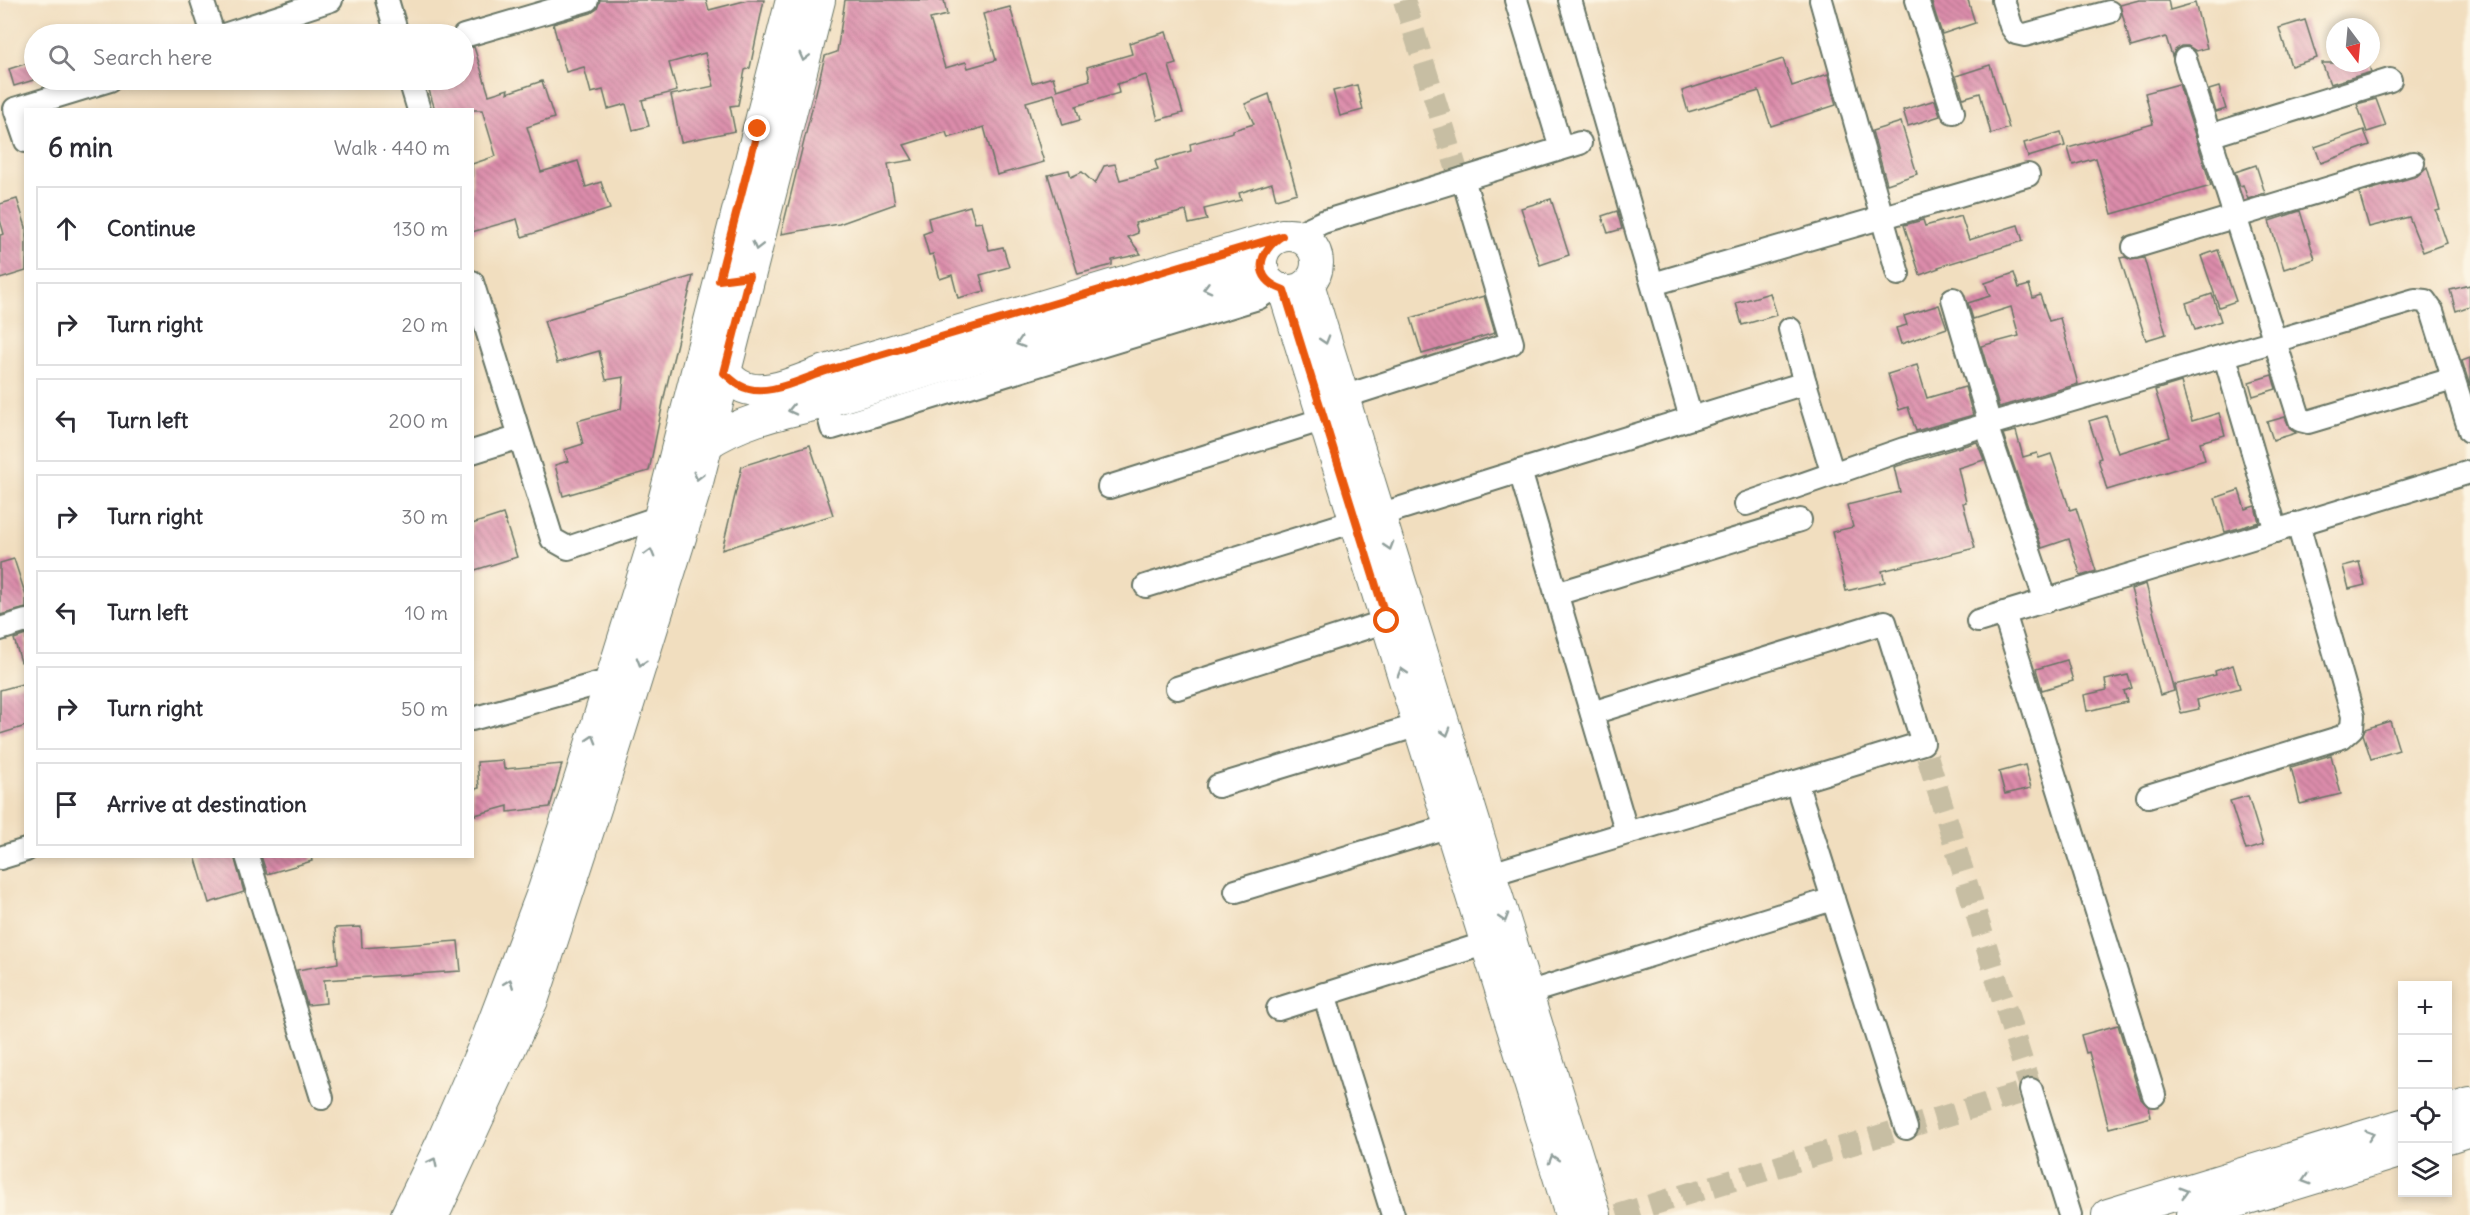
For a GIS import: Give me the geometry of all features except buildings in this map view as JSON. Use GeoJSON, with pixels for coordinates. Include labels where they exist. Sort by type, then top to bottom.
{"type":"FeatureCollection","features":[{"type":"Feature","properties":{"kind":"street"},"geometry":{"type":"LineString","coordinates":[[202,0],[210,24]]}},
{"type":"Feature","properties":{"kind":"street"},"geometry":{"type":"LineString","coordinates":[[258,24],[331,0]]}},
{"type":"Feature","properties":{"kind":"street"},"geometry":{"type":"LineString","coordinates":[[387,0],[394,24]]}},
{"type":"Feature","properties":{"kind":"street"},"geometry":{"type":"LineString","coordinates":[[474,33],[587,0]]}},
{"type":"Feature","properties":{"kind":"street"},"geometry":{"type":"LineString","coordinates":[[407,1215],[442,1143],[500,1042],[532,998],[592,779],[692,498],[724,373],[734,278],[792,0]]}},
{"type":"Feature","properties":{"kind":"street"},"geometry":{"type":"LineString","coordinates":[[592,779],[610,680],[819,0]]}},
{"type":"Feature","properties":{"kind":"street"},"geometry":{"type":"LineString","coordinates":[[724,373],[741,386],[758,391],[779,387],[826,371],[1289,235],[1323,222],[1571,146],[1516,0]]}},
{"type":"Feature","properties":{"kind":"street"},"geometry":{"type":"LineString","coordinates":[[1570,0],[1691,418]]}},
{"type":"Feature","properties":{"kind":"street"},"geometry":{"type":"LineString","coordinates":[[1821,0],[1898,273]]}},
{"type":"Feature","properties":{"kind":"street"},"geometry":{"type":"LineString","coordinates":[[1917,0],[1953,112]]}},
{"type":"Feature","properties":{"kind":"street"},"geometry":{"type":"LineString","coordinates":[[2003,0],[2011,26],[2016,33],[2025,35],[2109,12]]}},
{"type":"Feature","properties":{"kind":"street"},"geometry":{"type":"LineString","coordinates":[[2185,59],[2300,420],[2308,422],[2453,379]]}},
{"type":"Feature","properties":{"kind":"street"},"geometry":{"type":"LineString","coordinates":[[2209,136],[2390,80]]}},
{"type":"Feature","properties":{"kind":"street"},"geometry":{"type":"LineString","coordinates":[[24,135],[15,109],[77,90]]}},
{"type":"Feature","properties":{"kind":"street"},"geometry":{"type":"LineString","coordinates":[[413,90],[418,108]]}},
{"type":"Feature","properties":{"kind":"street"},"geometry":{"type":"LineString","coordinates":[[2134,247],[2414,163]]}},
{"type":"Feature","properties":{"kind":"street"},"geometry":{"type":"LineString","coordinates":[[1653,284],[2028,175]]}},
{"type":"Feature","properties":{"kind":"street"},"geometry":{"type":"LineString","coordinates":[[1109,487],[1512,343],[1462,179]]}},
{"type":"Feature","properties":{"kind":"street"},"geometry":{"type":"LineString","coordinates":[[706,444],[738,425],[1283,283],[1315,273],[1317,262],[1314,249],[1306,240],[1289,235],[1264,250],[1261,261],[1283,283],[1334,408],[1367,518],[1491,874],[1595,1215]]}},
{"type":"Feature","properties":{"kind":"street"},"geometry":{"type":"LineString","coordinates":[[474,295],[479,329],[520,437],[552,539],[568,548],[660,517]]}},
{"type":"Feature","properties":{"kind":"street"},"geometry":{"type":"LineString","coordinates":[[1953,299],[1988,425],[2046,601]]}},
{"type":"Feature","properties":{"kind":"street"},"geometry":{"type":"LineString","coordinates":[[1746,504],[1904,449],[2415,300],[2425,301],[2432,311],[2470,431]]}},
{"type":"Feature","properties":{"kind":"street"},"geometry":{"type":"LineString","coordinates":[[1790,330],[1830,468]]}},
{"type":"Feature","properties":{"kind":"street"},"geometry":{"type":"LineString","coordinates":[[2225,357],[2276,531]]}},
{"type":"Feature","properties":{"kind":"street"},"geometry":{"type":"LineString","coordinates":[[1146,586],[1805,383]]}},
{"type":"Feature","properties":{"kind":"street"},"geometry":{"type":"LineString","coordinates":[[474,451],[520,437]]}},
{"type":"Feature","properties":{"kind":"street"},"geometry":{"type":"LineString","coordinates":[[1520,471],[1628,833]]}},
{"type":"Feature","properties":{"kind":"street"},"geometry":{"type":"LineString","coordinates":[[1978,621],[2470,472]]}},
{"type":"Feature","properties":{"kind":"street"},"geometry":{"type":"LineString","coordinates":[[1367,518],[1387,621],[1571,1215]]}},
{"type":"Feature","properties":{"kind":"street"},"geometry":{"type":"LineString","coordinates":[[1556,594],[1800,520]]}},
{"type":"Feature","properties":{"kind":"street"},"geometry":{"type":"LineString","coordinates":[[2148,796],[2342,736],[2352,728],[2353,716],[2298,524]]}},
{"type":"Feature","properties":{"kind":"street"},"geometry":{"type":"LineString","coordinates":[[2004,614],[2154,1095]]}},
{"type":"Feature","properties":{"kind":"street"},"geometry":{"type":"LineString","coordinates":[[1491,874],[1923,743],[1883,615],[1592,713]]}},
{"type":"Feature","properties":{"kind":"street"},"geometry":{"type":"LineString","coordinates":[[1177,688],[1387,621]]}},
{"type":"Feature","properties":{"kind":"street"},"geometry":{"type":"LineString","coordinates":[[0,629],[24,622]]}},
{"type":"Feature","properties":{"kind":"street"},"geometry":{"type":"LineString","coordinates":[[474,718],[610,680]]}},
{"type":"Feature","properties":{"kind":"street"},"geometry":{"type":"LineString","coordinates":[[1218,786],[1419,725]]}},
{"type":"Feature","properties":{"kind":"street"},"geometry":{"type":"LineString","coordinates":[[1796,782],[1906,1128]]}},
{"type":"Feature","properties":{"kind":"street"},"geometry":{"type":"LineString","coordinates":[[1236,891],[1450,826]]}},
{"type":"Feature","properties":{"kind":"street"},"geometry":{"type":"LineString","coordinates":[[0,858],[24,851]]}},
{"type":"Feature","properties":{"kind":"street"},"geometry":{"type":"LineString","coordinates":[[248,858],[322,1098]]}},
{"type":"Feature","properties":{"kind":"street"},"geometry":{"type":"LineString","coordinates":[[1527,993],[1833,899]]}},
{"type":"Feature","properties":{"kind":"street"},"geometry":{"type":"LineString","coordinates":[[1278,1008],[1487,944]]}},
{"type":"Feature","properties":{"kind":"street"},"geometry":{"type":"LineString","coordinates":[[1324,994],[1393,1215]]}},
{"type":"Feature","properties":{"kind":"street"},"geometry":{"type":"LineString","coordinates":[[433,1215],[500,1042]]}},
{"type":"Feature","properties":{"kind":"street"},"geometry":{"type":"LineString","coordinates":[[2031,1090],[2070,1215]]}},
{"type":"Feature","properties":{"kind":"street"},"geometry":{"type":"LineString","coordinates":[[2452,1110],[2470,1104]]}},
{"type":"Feature","properties":{"kind":"street"},"geometry":{"type":"LineString","coordinates":[[2108,1215],[2398,1127]]}},
{"type":"Feature","properties":{"kind":"street"},"geometry":{"type":"LineString","coordinates":[[2452,1136],[2470,1130]]}},
{"type":"Feature","properties":{"kind":"street"},"geometry":{"type":"LineString","coordinates":[[2192,1215],[2398,1153]]}},
{"type":"Feature","properties":{"kind":"tunnel"},"geometry":{"type":"LineString","coordinates":[[1404,0],[1460,180]]}},
{"type":"Feature","properties":{"kind":"tunnel"},"geometry":{"type":"LineString","coordinates":[[1618,1215],[2031,1090],[1923,743]]}},
{"type":"Feature","properties":{"kind":"route"},"geometry":{"type":"LineString","coordinates":[[758,129],[719,280],[749,276],[724,373],[741,386],[758,391],[779,387],[1217,253],[1282,236],[1264,250],[1261,261],[1263,271],[1275,287],[1284,290],[1387,621]]}}]}
